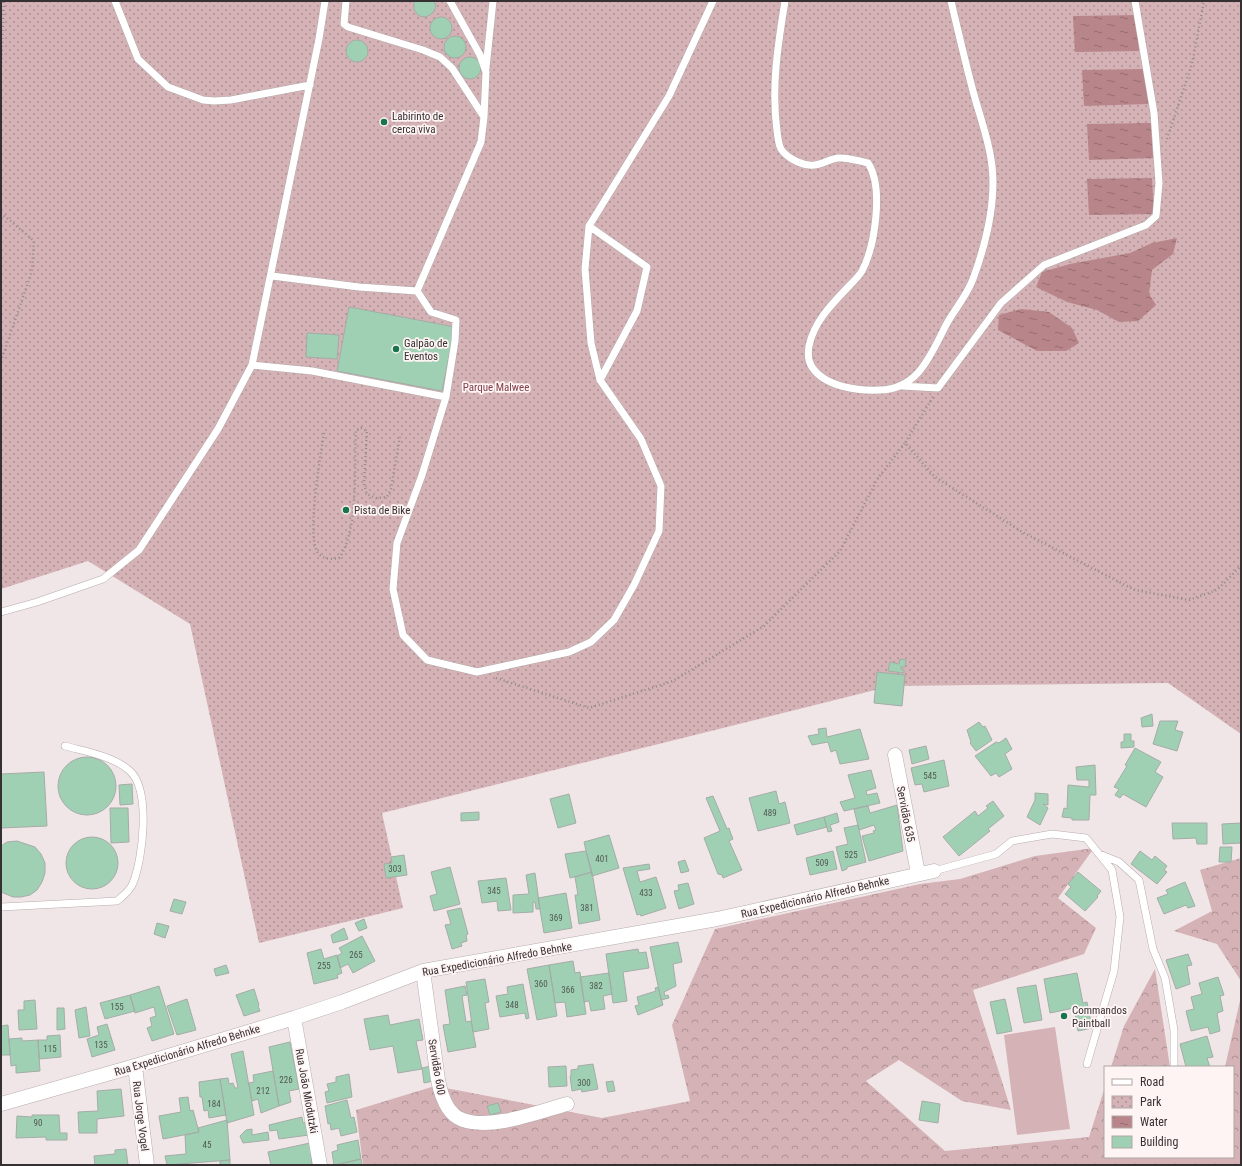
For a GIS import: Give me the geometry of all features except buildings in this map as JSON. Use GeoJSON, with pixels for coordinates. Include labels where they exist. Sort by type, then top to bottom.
{"type":"FeatureCollection","features":[{"type":"Feature","properties":{"kind":"street","name":"Servidão 635"},"geometry":{"type":"LineString","coordinates":[[895,755],[918,873]]}},
{"type":"Feature","properties":{"kind":"street","name":"Rua Expedicionário Alfredo Behnke"},"geometry":{"type":"LineString","coordinates":[[1,1104],[135,1066],[294,1018],[342,1002],[423,971],[717,919],[918,873],[934,871]]}},
{"type":"Feature","properties":{"kind":"street","name":"Servidão 600"},"geometry":{"type":"LineString","coordinates":[[423,971],[438,1080],[442,1098],[451,1111],[463,1120],[482,1123],[507,1120],[567,1104]]}},
{"type":"Feature","properties":{"kind":"street","name":"Rua João Miodutzki"},"geometry":{"type":"LineString","coordinates":[[294,1018],[320,1165]]}},
{"type":"Feature","properties":{"kind":"street","name":"Rua Jorge Vogel"},"geometry":{"type":"LineString","coordinates":[[135,1066],[147,1165]]}},
{"type":"Feature","properties":{"kind":"lane"},"geometry":{"type":"LineString","coordinates":[[115,1],[138,60],[168,87],[203,100],[214,101],[231,100],[310,85]]}},
{"type":"Feature","properties":{"kind":"lane"},"geometry":{"type":"LineString","coordinates":[[1,612],[37,602],[103,578],[139,550],[218,429],[252,365],[272,276],[325,1]]}},
{"type":"Feature","properties":{"kind":"lane"},"geometry":{"type":"LineString","coordinates":[[346,1],[344,24],[348,27],[423,50],[440,57],[452,68],[484,118]]}},
{"type":"Feature","properties":{"kind":"lane"},"geometry":{"type":"LineString","coordinates":[[450,1],[480,55],[486,72]]}},
{"type":"Feature","properties":{"kind":"lane"},"geometry":{"type":"LineString","coordinates":[[417,291],[481,142],[493,1]]}},
{"type":"Feature","properties":{"kind":"lane"},"geometry":{"type":"LineString","coordinates":[[417,291],[431,312],[456,320],[455,341],[446,398],[422,474],[396,543],[393,589],[403,635],[427,660],[477,672],[569,652],[591,642],[614,620],[634,585],[659,531],[661,486],[641,439],[600,380],[591,343],[585,270],[589,226],[618,176],[652,126],[669,96],[713,1]]}},
{"type":"Feature","properties":{"kind":"lane"},"geometry":{"type":"LineString","coordinates":[[785,1],[778,45],[775,78],[775,114],[780,147],[786,156],[809,165],[819,165],[837,158],[868,163],[872,169],[876,188],[875,225],[870,248],[862,272],[826,311],[811,335],[808,353],[812,367],[826,379],[843,387],[861,391],[891,390],[902,386],[916,375],[930,356],[944,328],[972,281],[990,212],[993,181],[990,148],[967,70],[951,1]]}},
{"type":"Feature","properties":{"kind":"lane"},"geometry":{"type":"LineString","coordinates":[[902,386],[938,388],[1001,303],[1044,265],[1146,225],[1156,216],[1159,183],[1154,113],[1135,1]]}},
{"type":"Feature","properties":{"kind":"lane"},"geometry":{"type":"LineString","coordinates":[[589,226],[647,266],[637,311],[600,380]]}},
{"type":"Feature","properties":{"kind":"lane"},"geometry":{"type":"LineString","coordinates":[[272,276],[359,288],[417,291]]}},
{"type":"Feature","properties":{"kind":"lane"},"geometry":{"type":"LineString","coordinates":[[252,365],[312,371],[446,398]]}},
{"type":"Feature","properties":{"kind":"lane"},"geometry":{"type":"LineString","coordinates":[[1,908],[117,901],[126,893],[133,883],[142,843],[143,811],[138,783],[131,772],[120,763],[65,746]]}},
{"type":"Feature","properties":{"kind":"lane"},"geometry":{"type":"LineString","coordinates":[[934,871],[996,854],[1012,841],[1052,834],[1086,838],[1112,870],[1120,917],[1114,971],[1087,1064]]}},
{"type":"Feature","properties":{"kind":"lane"},"geometry":{"type":"LineString","coordinates":[[1098,854],[1119,862],[1139,880],[1153,949],[1165,978],[1174,1030],[1174,1066]]}},
{"type":"Feature","properties":{"kind":"path"},"geometry":{"type":"LineString","coordinates":[[1,67],[4,1]]}},
{"type":"Feature","properties":{"kind":"path"},"geometry":{"type":"LineString","coordinates":[[1165,144],[1192,64],[1204,1]]}},
{"type":"Feature","properties":{"kind":"path"},"geometry":{"type":"LineString","coordinates":[[1,213],[34,241],[32,271],[1,361]]}},
{"type":"Feature","properties":{"kind":"path"},"geometry":{"type":"LineString","coordinates":[[477,672],[589,708],[673,680],[764,626],[840,551],[878,478],[905,443],[938,388]]}},
{"type":"Feature","properties":{"kind":"path"},"geometry":{"type":"LineString","coordinates":[[324,433],[314,517],[313,542],[318,554],[329,560],[339,558],[345,550],[352,521],[356,430],[361,428],[367,431],[364,484],[367,494],[376,498],[387,496],[391,489],[400,436]]}},
{"type":"Feature","properties":{"kind":"path"},"geometry":{"type":"LineString","coordinates":[[905,443],[935,477],[1024,533],[1135,590],[1189,600],[1217,590],[1241,566]]}},
{"type":"Feature","properties":{"kind":"green space","name":"Parque Malwee"},"geometry":{"type":"Polygon","coordinates":[[[1,1],[1241,1],[1241,734],[1168,683],[891,686],[382,813],[403,908],[259,943],[190,624],[88,561],[1,589],[1,1]]]}},
{"type":"Feature","properties":{"kind":"green space"},"geometry":{"type":"Polygon","coordinates":[[[1094,848],[1058,898],[1096,928],[1084,954],[973,990],[1011,1110],[962,1101],[899,1060],[866,1081],[945,1151],[1089,1137],[1104,1090],[1104,1158],[1234,1158],[1234,1066],[1225,1066],[1241,996],[1241,1165],[363,1165],[356,1110],[435,1086],[602,1118],[690,1101],[672,1025],[715,929],[920,884],[960,879],[1035,856],[1094,848]]]}},
{"type":"Feature","properties":{"kind":"green space"},"geometry":{"type":"Polygon","coordinates":[[[1241,858],[1241,981],[1217,944],[1174,931],[1212,911],[1200,870],[1241,858]]]}},
{"type":"Feature","properties":{"kind":"green space"},"geometry":{"type":"Polygon","coordinates":[[[1155,969],[1170,1066],[1111,1066],[1124,1026],[1155,969]]]}},
{"type":"Feature","properties":{"kind":"green space"},"geometry":{"type":"Polygon","coordinates":[[[1055,1027],[1070,1129],[1017,1135],[1004,1035],[1055,1027]]]}},
{"type":"Feature","properties":{"kind":"water"},"geometry":{"type":"Polygon","coordinates":[[[1137,15],[1139,51],[1075,52],[1073,16],[1137,15]]]}},
{"type":"Feature","properties":{"kind":"water"},"geometry":{"type":"Polygon","coordinates":[[[1146,69],[1148,104],[1084,106],[1082,70],[1146,69]]]}},
{"type":"Feature","properties":{"kind":"water"},"geometry":{"type":"Polygon","coordinates":[[[1151,123],[1153,158],[1089,160],[1087,124],[1151,123]]]}},
{"type":"Feature","properties":{"kind":"water"},"geometry":{"type":"Polygon","coordinates":[[[1152,178],[1154,214],[1089,215],[1087,179],[1152,178]]]}},
{"type":"Feature","properties":{"kind":"water"},"geometry":{"type":"Polygon","coordinates":[[[1177,238],[1173,254],[1152,270],[1149,294],[1156,305],[1138,321],[1119,322],[1097,310],[1067,302],[1036,287],[1042,272],[1070,264],[1130,253],[1152,243],[1177,238]]]}},
{"type":"Feature","properties":{"kind":"water"},"geometry":{"type":"Polygon","coordinates":[[[1021,309],[1049,312],[1072,328],[1079,343],[1066,351],[1037,351],[998,330],[999,315],[1021,309]]]}},
{"type":"Feature","properties":{"kind":"place","name":"Labirinto de cerca viva"},"geometry":{"type":"Point","coordinates":[384,122]}},
{"type":"Feature","properties":{"kind":"place","name":"Galpão de Eventos"},"geometry":{"type":"Point","coordinates":[396,349]}},
{"type":"Feature","properties":{"kind":"place","name":"Pista de Bike"},"geometry":{"type":"Point","coordinates":[346,510]}},
{"type":"Feature","properties":{"kind":"place","name":"Commandos Paintball"},"geometry":{"type":"Point","coordinates":[1064,1016]}}]}
